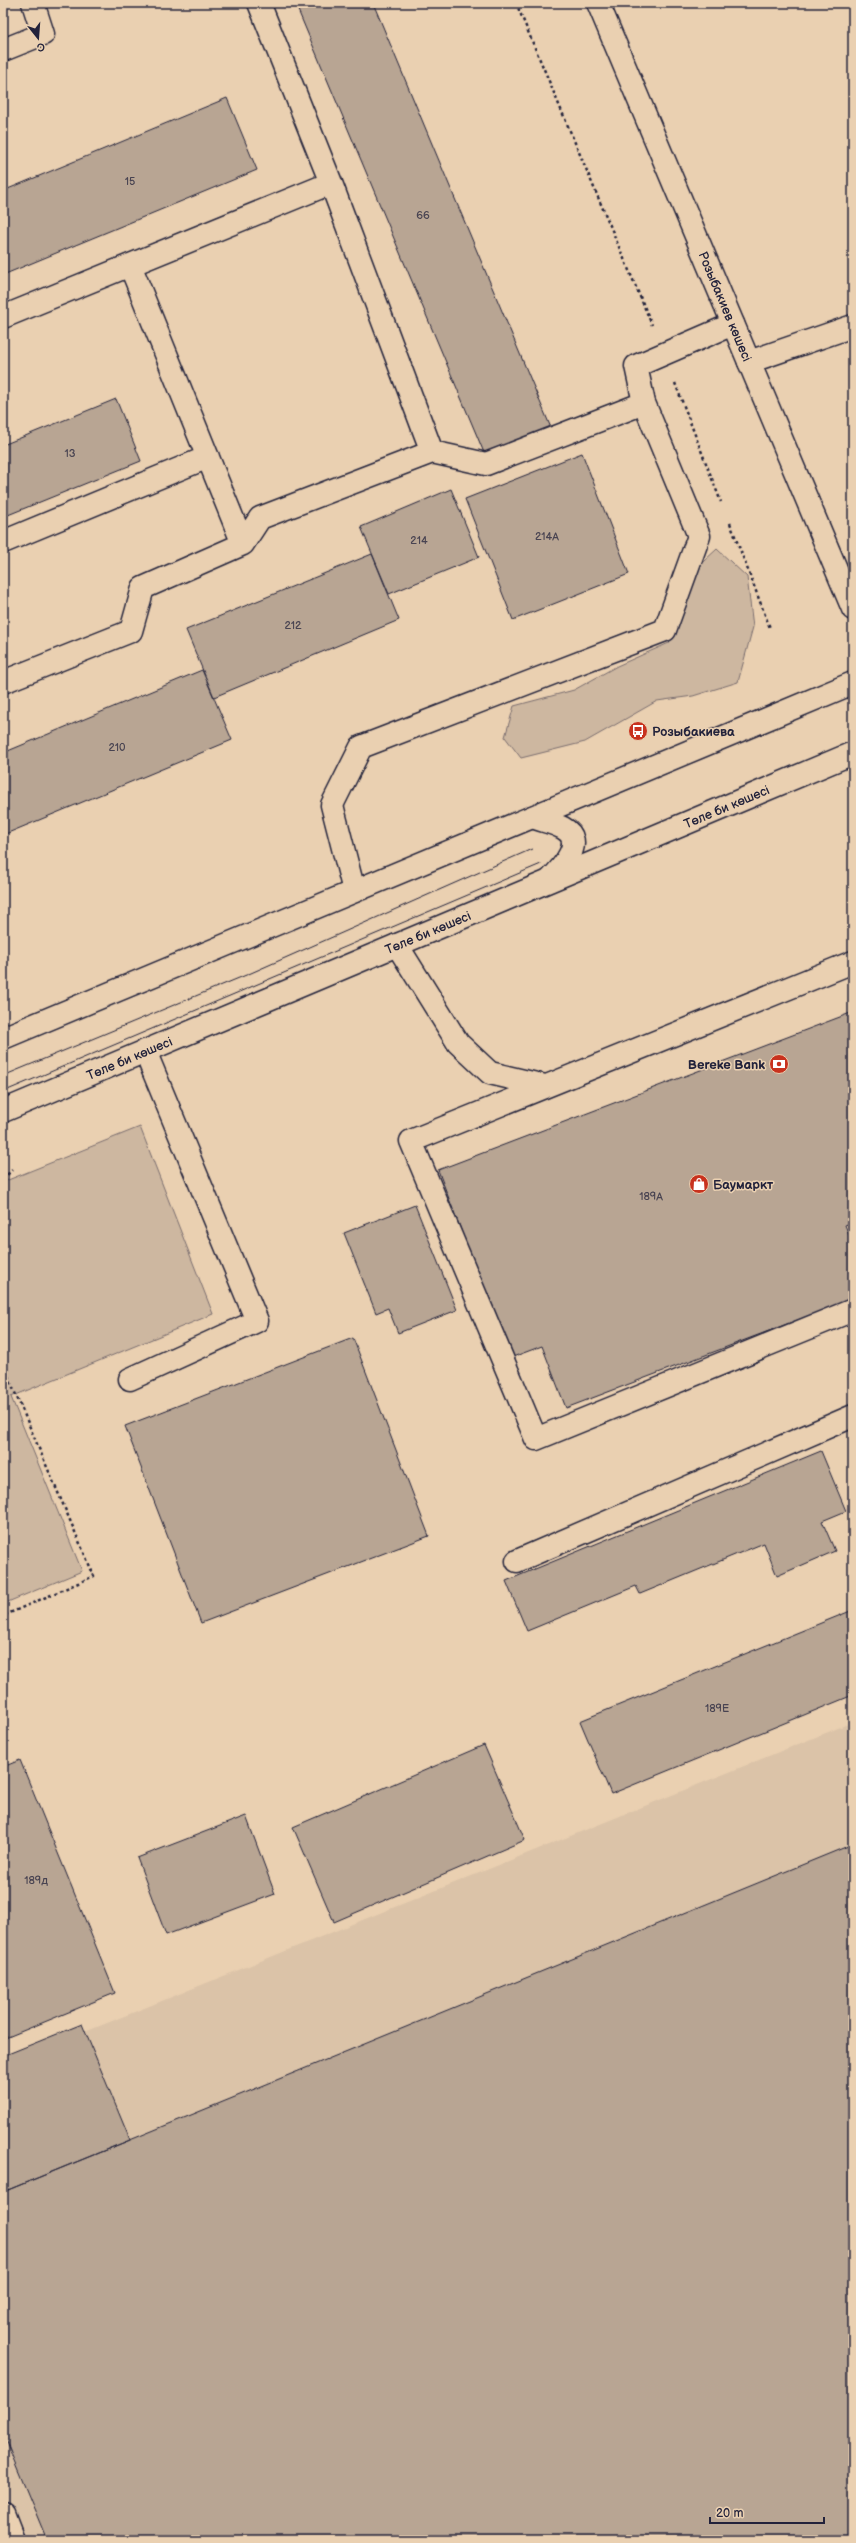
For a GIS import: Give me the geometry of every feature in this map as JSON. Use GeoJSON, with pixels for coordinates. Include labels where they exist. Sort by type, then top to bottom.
{"type":"FeatureCollection","features":[{"type":"Feature","properties":{"kind":"main road"},"geometry":{"type":"LineString","coordinates":[[3,50],[43,34],[33,3]]}},
{"type":"Feature","properties":{"kind":"main road"},"geometry":{"type":"LineString","coordinates":[[259,3],[331,183],[432,452]]}},
{"type":"Feature","properties":{"kind":"main road","name":"Розыбакиев көшесі"},"geometry":{"type":"LineString","coordinates":[[598,3],[853,609]]}},
{"type":"Feature","properties":{"kind":"main road"},"geometry":{"type":"LineString","coordinates":[[3,317],[331,183]]}},
{"type":"Feature","properties":{"kind":"main road"},"geometry":{"type":"LineString","coordinates":[[130,265],[243,544]]}},
{"type":"Feature","properties":{"kind":"main road"},"geometry":{"type":"LineString","coordinates":[[354,891],[332,805],[361,747],[665,630],[699,536],[644,403],[636,366],[733,324]]}},
{"type":"Feature","properties":{"kind":"main road"},"geometry":{"type":"LineString","coordinates":[[749,362],[853,326]]}},
{"type":"Feature","properties":{"kind":"main road"},"geometry":{"type":"LineString","coordinates":[[3,682],[130,631],[143,588],[243,544],[260,518],[432,452],[486,464],[644,403]]}},
{"type":"Feature","properties":{"kind":"main road"},"geometry":{"type":"LineString","coordinates":[[3,542],[208,457]]}},
{"type":"Feature","properties":{"kind":"main road"},"geometry":{"type":"LineString","coordinates":[[3,1038],[853,683]]}},
{"type":"Feature","properties":{"kind":"main road","name":"Төле би көшесі"},"geometry":{"type":"LineString","coordinates":[[3,1111],[853,753]]}},
{"type":"Feature","properties":{"kind":"main road"},"geometry":{"type":"LineString","coordinates":[[532,817],[563,828],[571,835],[573,848],[568,859],[548,882]]}},
{"type":"Feature","properties":{"kind":"main road"},"geometry":{"type":"LineString","coordinates":[[397,945],[458,1043],[490,1073],[545,1086]]}},
{"type":"Feature","properties":{"kind":"main road"},"geometry":{"type":"LineString","coordinates":[[853,962],[411,1141],[536,1439],[853,1310]]}},
{"type":"Feature","properties":{"kind":"main road"},"geometry":{"type":"LineString","coordinates":[[130,1379],[257,1321],[145,1051]]}},
{"type":"Feature","properties":{"kind":"main road"},"geometry":{"type":"LineString","coordinates":[[517,1561],[853,1416]]}},
{"type":"Feature","properties":{"kind":"main road"},"geometry":{"type":"LineString","coordinates":[[3,2514],[14,2540]]}},
{"type":"Feature","properties":{"kind":"path"},"geometry":{"type":"LineString","coordinates":[[516,3],[664,354],[724,510]]}},
{"type":"Feature","properties":{"kind":"path"},"geometry":{"type":"LineString","coordinates":[[727,517],[770,628]]}},
{"type":"Feature","properties":{"kind":"path"},"geometry":{"type":"LineString","coordinates":[[3,1179],[12,1170]]}},
{"type":"Feature","properties":{"kind":"path"},"geometry":{"type":"LineString","coordinates":[[3,1365],[94,1576],[3,1616]]}},
{"type":"Feature","properties":{"kind":"shaded area"},"geometry":{"type":"Polygon","coordinates":[[[717,549],[747,577],[753,627],[738,682],[693,696],[657,701],[585,742],[521,758],[505,737],[514,706],[574,690],[617,666],[669,643],[692,572],[717,549]]]}},
{"type":"Feature","properties":{"kind":"shaded area"},"geometry":{"type":"Polygon","coordinates":[[[140,1127],[213,1314],[11,1397],[82,1571],[3,1604],[3,1182],[140,1127]]]}},
{"type":"Feature","properties":{"kind":"shaded area"},"geometry":{"type":"Polygon","coordinates":[[[853,1722],[853,2540],[3,2540],[3,2065],[853,1722]]]}},
{"type":"Feature","properties":{"kind":"building"},"geometry":{"type":"Polygon","coordinates":[[[295,3],[373,3],[551,428],[485,455],[295,3]]]}},
{"type":"Feature","properties":{"kind":"building"},"geometry":{"type":"Polygon","coordinates":[[[227,98],[257,170],[3,275],[3,191],[227,98]]]}},
{"type":"Feature","properties":{"kind":"building"},"geometry":{"type":"Polygon","coordinates":[[[116,399],[141,461],[3,517],[3,445],[116,399]]]}},
{"type":"Feature","properties":{"kind":"building"},"geometry":{"type":"Polygon","coordinates":[[[582,453],[629,574],[513,620],[465,499],[582,453]]]}},
{"type":"Feature","properties":{"kind":"building"},"geometry":{"type":"Polygon","coordinates":[[[451,489],[479,557],[389,594],[361,527],[451,489]]]}},
{"type":"Feature","properties":{"kind":"building"},"geometry":{"type":"Polygon","coordinates":[[[372,554],[399,620],[214,697],[186,630],[372,554]]]}},
{"type":"Feature","properties":{"kind":"building"},"geometry":{"type":"Polygon","coordinates":[[[202,670],[232,740],[3,835],[3,753],[202,670]]]}},
{"type":"Feature","properties":{"kind":"building"},"geometry":{"type":"Polygon","coordinates":[[[853,1012],[853,1222],[845,1225],[853,1245],[853,1299],[566,1408],[542,1346],[510,1358],[438,1170],[853,1012]]]}},
{"type":"Feature","properties":{"kind":"building"},"geometry":{"type":"Polygon","coordinates":[[[415,1205],[457,1310],[398,1333],[388,1308],[376,1313],[344,1233],[415,1205]]]}},
{"type":"Feature","properties":{"kind":"building"},"geometry":{"type":"Polygon","coordinates":[[[353,1338],[429,1536],[201,1623],[125,1426],[353,1338]]]}},
{"type":"Feature","properties":{"kind":"building"},"geometry":{"type":"Polygon","coordinates":[[[821,1451],[846,1511],[822,1521],[835,1551],[777,1576],[764,1543],[640,1594],[636,1586],[527,1631],[506,1581],[821,1451]]]}},
{"type":"Feature","properties":{"kind":"building"},"geometry":{"type":"Polygon","coordinates":[[[853,1610],[853,1695],[611,1794],[580,1721],[853,1610]]]}},
{"type":"Feature","properties":{"kind":"building"},"geometry":{"type":"Polygon","coordinates":[[[484,1745],[525,1840],[334,1922],[293,1827],[484,1745]]]}},
{"type":"Feature","properties":{"kind":"building"},"geometry":{"type":"Polygon","coordinates":[[[20,1760],[115,1993],[3,2039],[3,1767],[20,1760]]]}},
{"type":"Feature","properties":{"kind":"building"},"geometry":{"type":"Polygon","coordinates":[[[246,1816],[275,1894],[166,1935],[137,1858],[246,1816]]]}},
{"type":"Feature","properties":{"kind":"building"},"geometry":{"type":"Polygon","coordinates":[[[853,1844],[853,2540],[47,2540],[3,2434],[3,2192],[853,1844]]]}},
{"type":"Feature","properties":{"kind":"building"},"geometry":{"type":"Polygon","coordinates":[[[82,2024],[130,2140],[3,2192],[3,2056],[82,2024]]]}},
{"type":"Feature","properties":{"kind":"tram line"},"geometry":{"type":"LineString","coordinates":[[3,1076],[251,973],[532,849]]}},
{"type":"Feature","properties":{"kind":"tram line"},"geometry":{"type":"LineString","coordinates":[[3,1092],[541,864]]}},
{"type":"Feature","properties":{"kind":"place","name":"Розыбакиева"},"geometry":{"type":"Point","coordinates":[638,731]}},
{"type":"Feature","properties":{"kind":"place","name":"Bereke Bank"},"geometry":{"type":"Point","coordinates":[779,1064]}},
{"type":"Feature","properties":{"kind":"place","name":"Баумаркт"},"geometry":{"type":"Point","coordinates":[699,1184]}}]}
